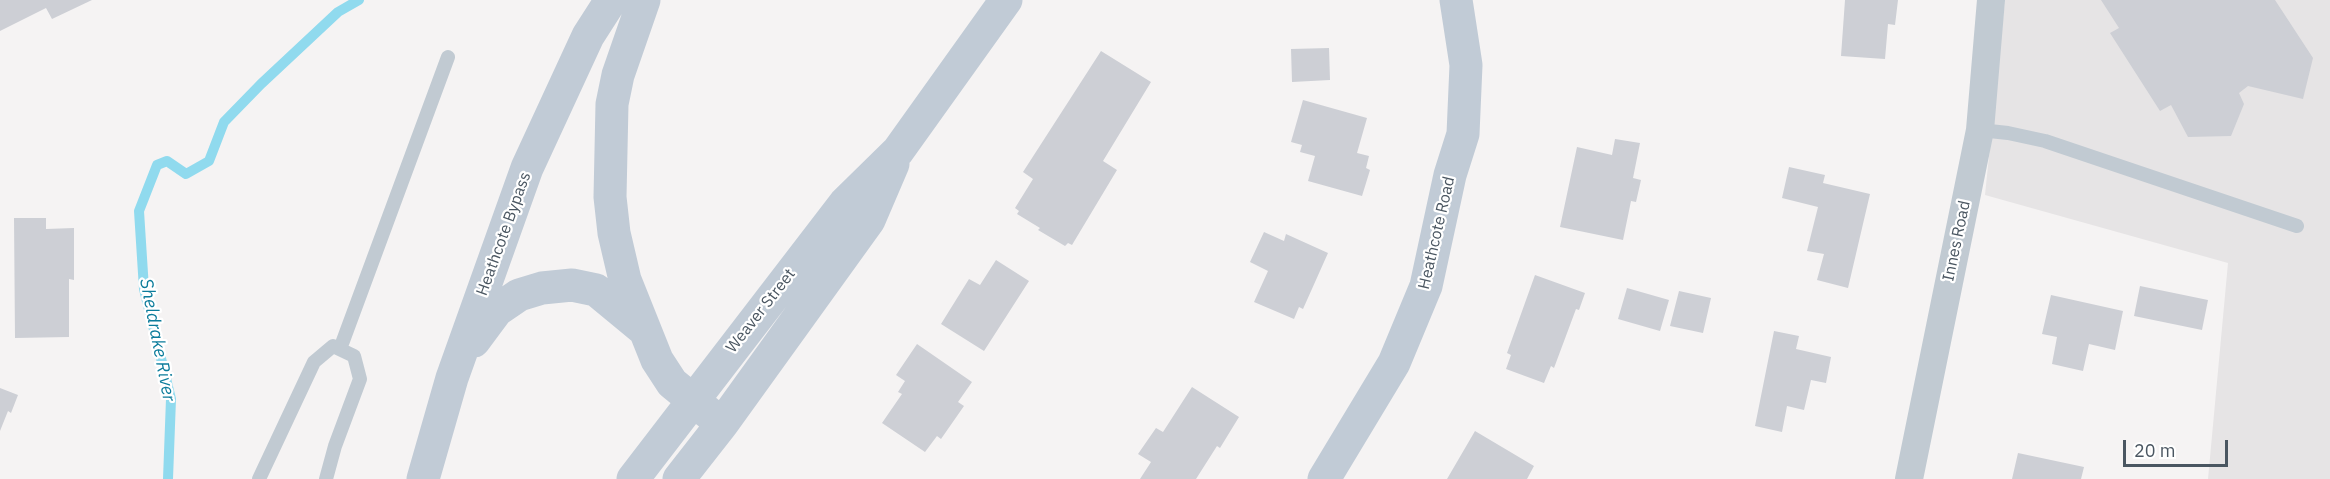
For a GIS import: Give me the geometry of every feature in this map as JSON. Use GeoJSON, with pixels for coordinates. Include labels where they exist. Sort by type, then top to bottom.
{"type":"FeatureCollection","features":[{"type":"Feature","properties":{"kind":"main road","name":"Heathcote Bypass"},"geometry":{"type":"LineString","coordinates":[[423,479],[452,378],[527,168],[588,36],[611,0]]}},
{"type":"Feature","properties":{"kind":"main road"},"geometry":{"type":"LineString","coordinates":[[644,0],[618,75],[612,104],[610,197],[614,233],[625,280],[657,360],[672,383],[722,424]]}},
{"type":"Feature","properties":{"kind":"main road","name":"Weaver Street"},"geometry":{"type":"LineString","coordinates":[[633,479],[845,202],[898,151],[1006,0]]}},
{"type":"Feature","properties":{"kind":"main road","name":"Heathcote Road"},"geometry":{"type":"LineString","coordinates":[[1324,479],[1394,363],[1426,286],[1449,176],[1463,134],[1466,65],[1456,0]]}},
{"type":"Feature","properties":{"kind":"main road","name":"Weaver Street"},"geometry":{"type":"LineString","coordinates":[[679,479],[722,424],[869,220],[898,151]]}},
{"type":"Feature","properties":{"kind":"main road"},"geometry":{"type":"LineString","coordinates":[[452,378],[480,330],[497,310],[519,296],[542,288],[572,285],[596,290],[646,331]]}},
{"type":"Feature","properties":{"kind":"street","name":"Innes Road"},"geometry":{"type":"LineString","coordinates":[[1909,479],[1980,130],[1991,0]]}},
{"type":"Feature","properties":{"kind":"lane"},"geometry":{"type":"LineString","coordinates":[[340,349],[448,57]]}},
{"type":"Feature","properties":{"kind":"lane"},"geometry":{"type":"LineString","coordinates":[[1980,130],[2045,141],[2297,226]]}},
{"type":"Feature","properties":{"kind":"lane"},"geometry":{"type":"LineString","coordinates":[[259,479],[314,362],[333,346],[354,356],[360,379],[335,446],[326,479]]}},
{"type":"Feature","properties":{"kind":"shaded area"},"geometry":{"type":"Polygon","coordinates":[[[2005,0],[2330,0],[2330,479],[2208,479],[2228,263],[1985,195],[2005,0]]]}},
{"type":"Feature","properties":{"kind":"building"},"geometry":{"type":"Polygon","coordinates":[[[0,0],[92,0],[52,19],[46,8],[0,31],[0,0]]]}},
{"type":"Feature","properties":{"kind":"building"},"geometry":{"type":"Polygon","coordinates":[[[1845,0],[1898,0],[1895,25],[1888,24],[1885,59],[1841,56],[1845,0]]]}},
{"type":"Feature","properties":{"kind":"building"},"geometry":{"type":"Polygon","coordinates":[[[2101,0],[2275,0],[2313,58],[2303,99],[2248,86],[2239,93],[2244,104],[2231,136],[2188,137],[2171,105],[2160,111],[2110,33],[2119,28],[2101,0]]]}},
{"type":"Feature","properties":{"kind":"building"},"geometry":{"type":"Polygon","coordinates":[[[1329,48],[1330,80],[1292,82],[1291,49],[1329,48]]]}},
{"type":"Feature","properties":{"kind":"building"},"geometry":{"type":"Polygon","coordinates":[[[1101,51],[1151,82],[1103,161],[1117,170],[1072,245],[1068,243],[1065,246],[1038,230],[1040,228],[1017,214],[1019,211],[1015,208],[1033,179],[1023,172],[1101,51]]]}},
{"type":"Feature","properties":{"kind":"building"},"geometry":{"type":"Polygon","coordinates":[[[1303,100],[1367,118],[1357,153],[1369,156],[1366,168],[1370,170],[1362,196],[1308,181],[1315,156],[1300,152],[1302,145],[1291,142],[1303,100]]]}},
{"type":"Feature","properties":{"kind":"building"},"geometry":{"type":"Polygon","coordinates":[[[1615,139],[1640,143],[1633,178],[1641,180],[1636,202],[1631,201],[1623,240],[1560,227],[1577,147],[1612,155],[1615,139]]]}},
{"type":"Feature","properties":{"kind":"building"},"geometry":{"type":"Polygon","coordinates":[[[1789,167],[1825,175],[1823,183],[1870,194],[1848,288],[1817,280],[1824,254],[1807,251],[1818,207],[1782,198],[1789,167]]]}},
{"type":"Feature","properties":{"kind":"building"},"geometry":{"type":"Polygon","coordinates":[[[14,218],[46,218],[46,229],[74,228],[74,280],[69,279],[69,337],[15,338],[14,218]]]}},
{"type":"Feature","properties":{"kind":"building"},"geometry":{"type":"Polygon","coordinates":[[[1264,232],[1284,241],[1286,234],[1328,253],[1303,309],[1299,307],[1294,319],[1254,302],[1268,271],[1250,262],[1264,232]]]}},
{"type":"Feature","properties":{"kind":"building"},"geometry":{"type":"Polygon","coordinates":[[[996,260],[1029,281],[984,351],[941,324],[969,279],[980,285],[996,260]]]}},
{"type":"Feature","properties":{"kind":"building"},"geometry":{"type":"Polygon","coordinates":[[[1535,275],[1585,293],[1579,310],[1576,309],[1554,368],[1551,366],[1544,383],[1506,369],[1511,355],[1507,353],[1535,275]]]}},
{"type":"Feature","properties":{"kind":"building"},"geometry":{"type":"Polygon","coordinates":[[[2140,286],[2208,300],[2202,330],[2134,316],[2140,286]]]}},
{"type":"Feature","properties":{"kind":"building"},"geometry":{"type":"Polygon","coordinates":[[[1627,288],[1669,300],[1660,331],[1618,319],[1627,288]]]}},
{"type":"Feature","properties":{"kind":"building"},"geometry":{"type":"Polygon","coordinates":[[[1679,291],[1711,298],[1703,333],[1670,326],[1679,291]]]}},
{"type":"Feature","properties":{"kind":"building"},"geometry":{"type":"Polygon","coordinates":[[[2051,295],[2123,311],[2115,350],[2089,344],[2083,371],[2052,364],[2057,337],[2042,334],[2051,295]]]}},
{"type":"Feature","properties":{"kind":"building"},"geometry":{"type":"Polygon","coordinates":[[[1774,331],[1799,336],[1796,349],[1831,357],[1826,383],[1811,380],[1804,410],[1787,406],[1782,432],[1755,426],[1774,331]]]}},
{"type":"Feature","properties":{"kind":"building"},"geometry":{"type":"Polygon","coordinates":[[[917,344],[972,382],[958,402],[964,406],[941,439],[937,436],[925,452],[882,423],[902,394],[898,392],[905,381],[896,375],[917,344]]]}},
{"type":"Feature","properties":{"kind":"building"},"geometry":{"type":"Polygon","coordinates":[[[1192,387],[1239,417],[1220,448],[1217,446],[1196,479],[1140,479],[1151,462],[1138,454],[1156,428],[1163,432],[1192,387]]]}},
{"type":"Feature","properties":{"kind":"building"},"geometry":{"type":"Polygon","coordinates":[[[0,388],[18,395],[0,431],[0,388]]]}},
{"type":"Feature","properties":{"kind":"building"},"geometry":{"type":"Polygon","coordinates":[[[1475,431],[1534,466],[1527,479],[1447,479],[1475,431]]]}},
{"type":"Feature","properties":{"kind":"building"},"geometry":{"type":"Polygon","coordinates":[[[2018,453],[2084,467],[2081,479],[2012,479],[2018,453]]]}},
{"type":"Feature","properties":{"kind":"waterway","name":"Sheldrake River"},"geometry":{"type":"LineString","coordinates":[[168,479],[171,399],[144,289],[139,211],[157,165],[167,161],[186,174],[209,161],[224,122],[338,12],[359,0]]}}]}
